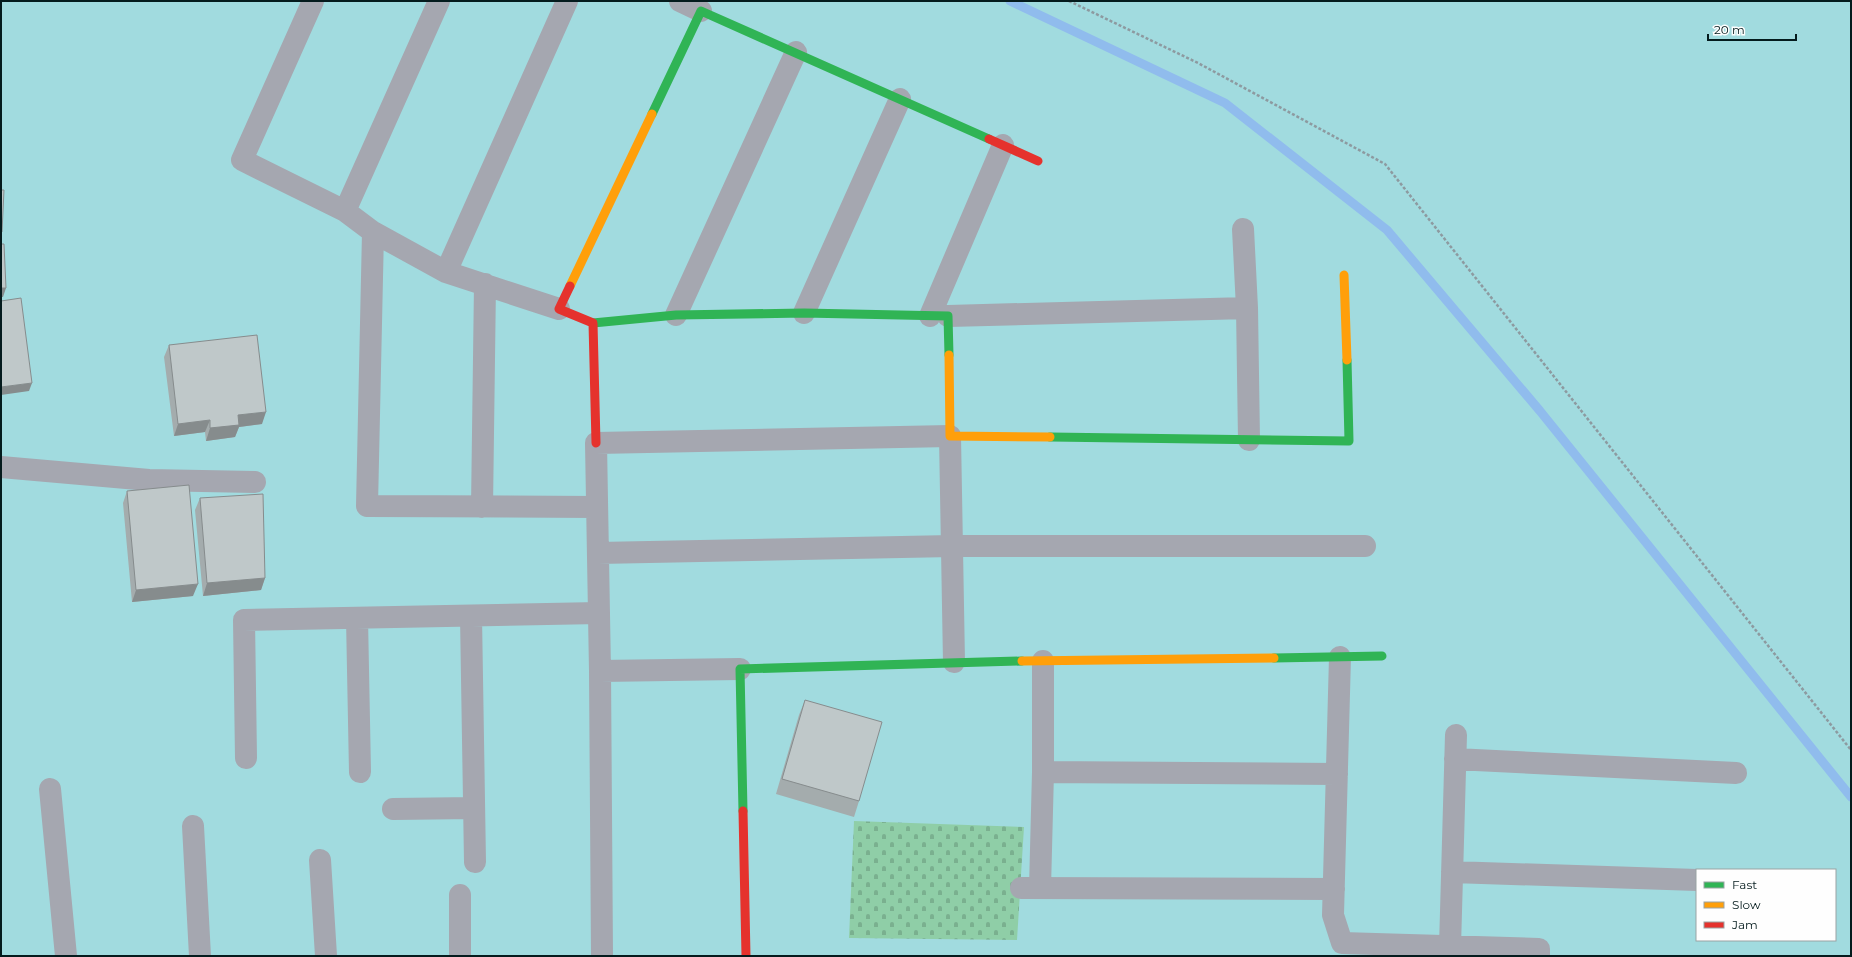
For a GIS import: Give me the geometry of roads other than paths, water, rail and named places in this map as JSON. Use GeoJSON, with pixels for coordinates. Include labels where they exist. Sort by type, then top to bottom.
{"type":"FeatureCollection","features":[{"type":"Feature","properties":{"kind":"street"},"geometry":{"type":"LineString","coordinates":[[345,211],[439,1]]}},
{"type":"Feature","properties":{"kind":"street"},"geometry":{"type":"LineString","coordinates":[[446,272],[567,1]]}},
{"type":"Feature","properties":{"kind":"street"},"geometry":{"type":"LineString","coordinates":[[680,1],[1038,161]]}},
{"type":"Feature","properties":{"kind":"street"},"geometry":{"type":"LineString","coordinates":[[309,3],[242,160],[345,211],[373,232],[446,272],[594,322],[676,316],[804,313],[939,316],[1247,308]]}},
{"type":"Feature","properties":{"kind":"street"},"geometry":{"type":"LineString","coordinates":[[559,309],[701,11]]}},
{"type":"Feature","properties":{"kind":"street"},"geometry":{"type":"LineString","coordinates":[[676,316],[796,52]]}},
{"type":"Feature","properties":{"kind":"street"},"geometry":{"type":"LineString","coordinates":[[804,313],[900,99]]}},
{"type":"Feature","properties":{"kind":"street"},"geometry":{"type":"LineString","coordinates":[[954,662],[950,436],[939,316],[1003,145]]}},
{"type":"Feature","properties":{"kind":"street"},"geometry":{"type":"LineString","coordinates":[[1243,229],[1247,308],[1249,440]]}},
{"type":"Feature","properties":{"kind":"street"},"geometry":{"type":"LineString","coordinates":[[373,232],[367,506],[597,507]]}},
{"type":"Feature","properties":{"kind":"street"},"geometry":{"type":"LineString","coordinates":[[596,443],[950,436],[1349,441],[1344,275]]}},
{"type":"Feature","properties":{"kind":"street"},"geometry":{"type":"LineString","coordinates":[[482,507],[485,284]]}},
{"type":"Feature","properties":{"kind":"street"},"geometry":{"type":"LineString","coordinates":[[594,322],[600,672],[602,956]]}},
{"type":"Feature","properties":{"kind":"street"},"geometry":{"type":"LineString","coordinates":[[1,467],[149,480],[255,482]]}},
{"type":"Feature","properties":{"kind":"street"},"geometry":{"type":"LineString","coordinates":[[598,553],[952,546],[1365,546]]}},
{"type":"Feature","properties":{"kind":"street"},"geometry":{"type":"LineString","coordinates":[[246,758],[244,620],[599,613]]}},
{"type":"Feature","properties":{"kind":"street"},"geometry":{"type":"LineString","coordinates":[[471,616],[475,862]]}},
{"type":"Feature","properties":{"kind":"street"},"geometry":{"type":"LineString","coordinates":[[357,618],[360,772]]}},
{"type":"Feature","properties":{"kind":"street"},"geometry":{"type":"LineString","coordinates":[[600,672],[1043,660],[1382,656]]}},
{"type":"Feature","properties":{"kind":"street"},"geometry":{"type":"LineString","coordinates":[[1340,657],[1333,915],[1342,943],[1420,951],[1450,947],[1539,949],[1539,956]]}},
{"type":"Feature","properties":{"kind":"street"},"geometry":{"type":"LineString","coordinates":[[1043,660],[1043,772],[1030,888],[1334,889]]}},
{"type":"Feature","properties":{"kind":"street"},"geometry":{"type":"LineString","coordinates":[[740,669],[746,956]]}},
{"type":"Feature","properties":{"kind":"street"},"geometry":{"type":"LineString","coordinates":[[1450,947],[1456,735]]}},
{"type":"Feature","properties":{"kind":"street"},"geometry":{"type":"LineString","coordinates":[[1456,759],[1736,773]]}},
{"type":"Feature","properties":{"kind":"street"},"geometry":{"type":"LineString","coordinates":[[1043,772],[1337,774]]}},
{"type":"Feature","properties":{"kind":"street"},"geometry":{"type":"LineString","coordinates":[[50,789],[66,956]]}},
{"type":"Feature","properties":{"kind":"street"},"geometry":{"type":"LineString","coordinates":[[393,809],[474,808]]}},
{"type":"Feature","properties":{"kind":"street"},"geometry":{"type":"LineString","coordinates":[[193,826],[200,956]]}},
{"type":"Feature","properties":{"kind":"street"},"geometry":{"type":"LineString","coordinates":[[320,860],[326,956]]}},
{"type":"Feature","properties":{"kind":"street"},"geometry":{"type":"LineString","coordinates":[[1452,872],[1696,880]]}},
{"type":"Feature","properties":{"kind":"street"},"geometry":{"type":"LineString","coordinates":[[460,895],[460,956]]}},
{"type":"Feature","properties":{"kind":"waterway"},"geometry":{"type":"LineString","coordinates":[[1010,1],[1225,103],[1387,230],[1540,411],[1851,797]]}}]}
